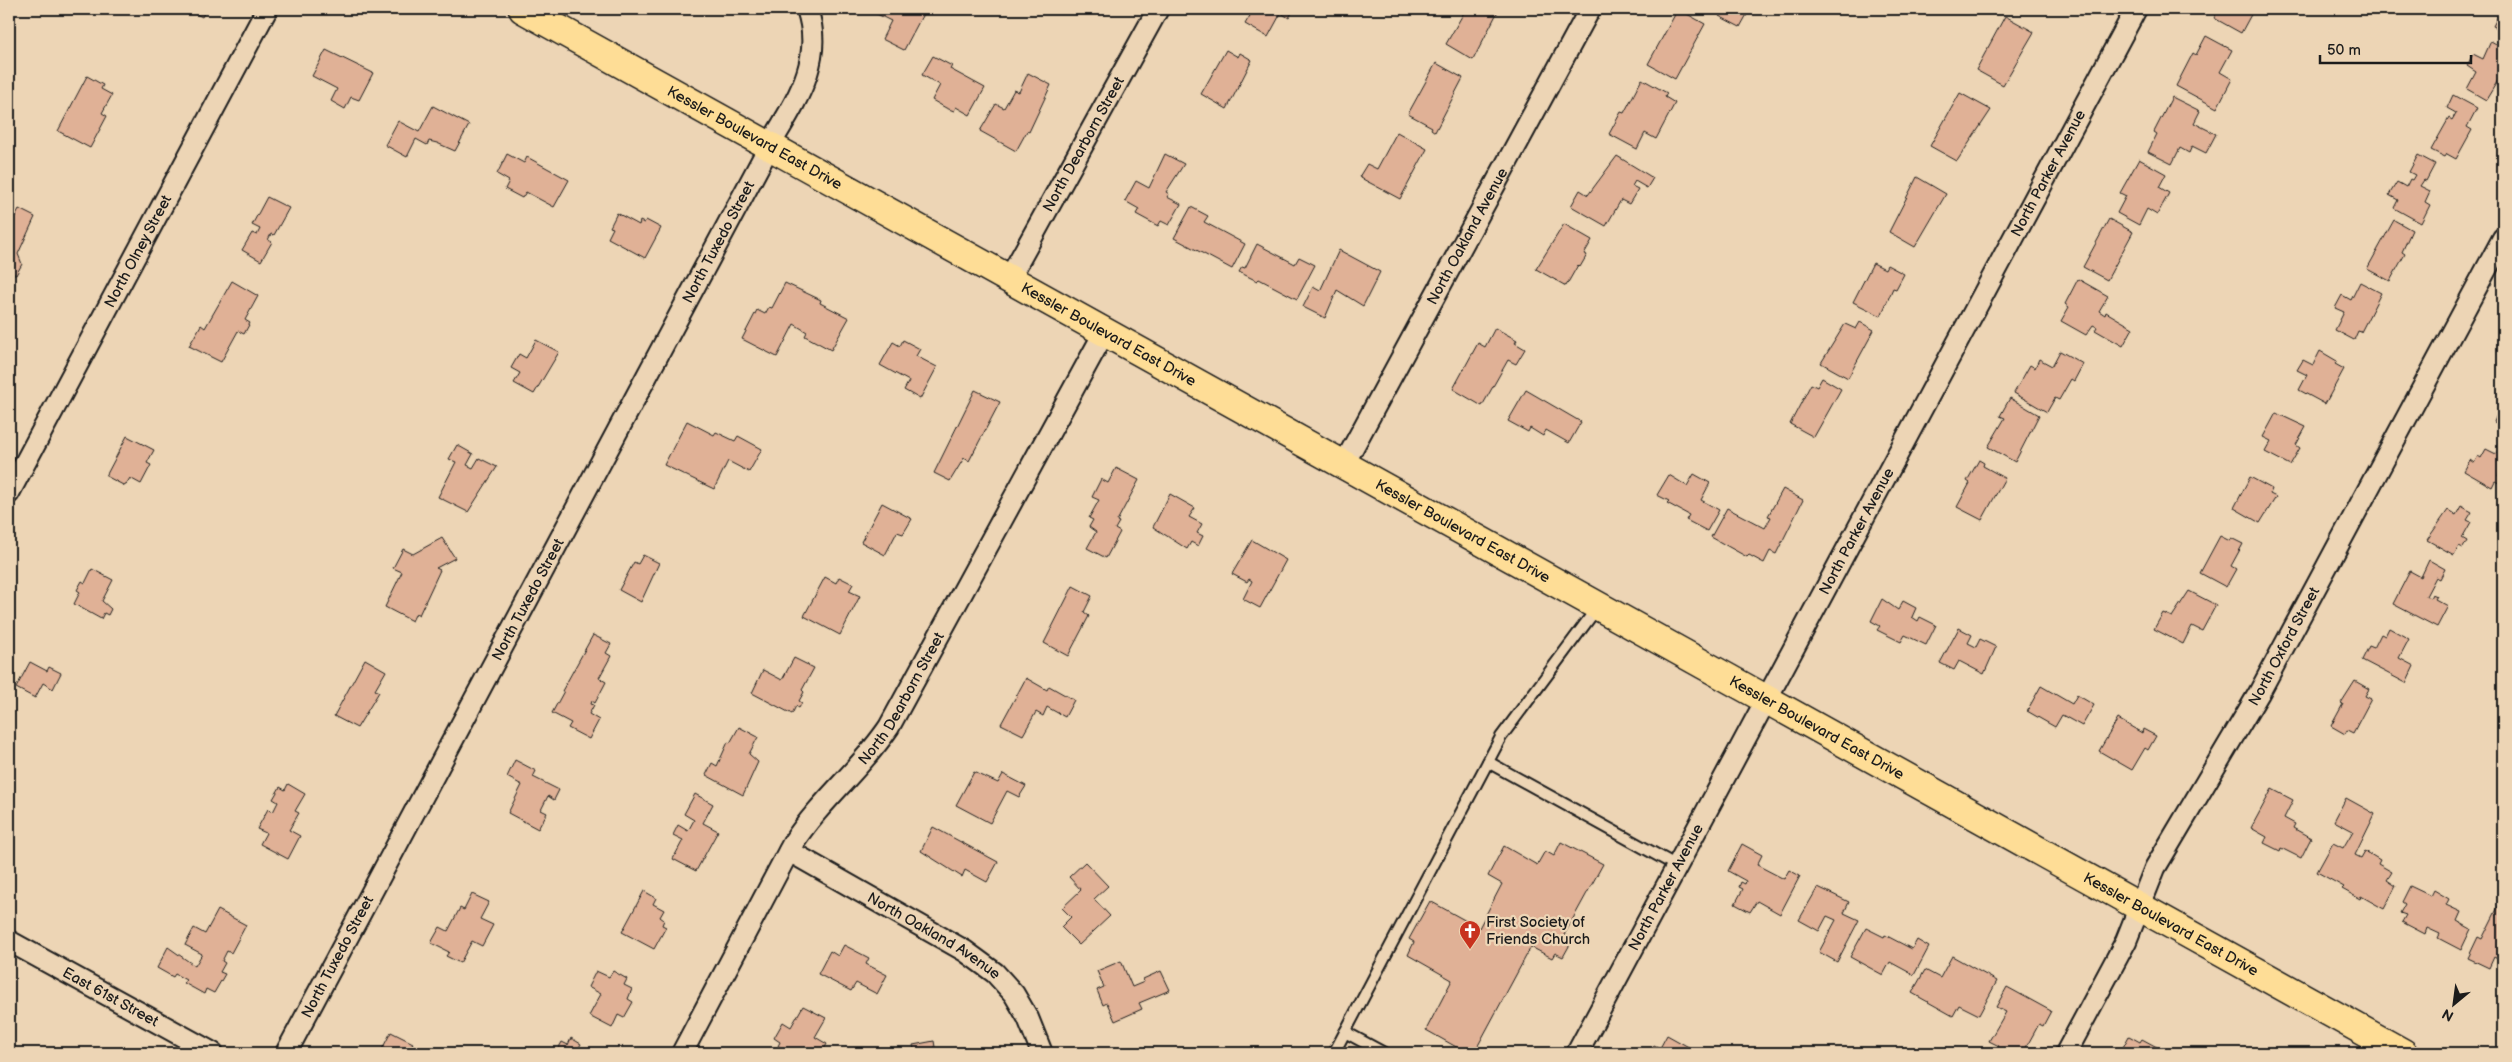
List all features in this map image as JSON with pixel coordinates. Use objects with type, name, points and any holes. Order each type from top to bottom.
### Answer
[{"type":"main road","name":"Kessler Boulevard East Drive","points":[[523,9],[1600,605],[2403,1053]]},
{"type":"street","name":"North Olney Street","points":[[9,493],[267,9]]},
{"type":"street","name":"North Tuxedo Street","points":[[286,1053],[770,145],[801,93],[810,67],[813,39],[807,9]]},
{"type":"street","name":"North Dearborn Street","points":[[1009,279],[1158,9]]},
{"type":"street","name":"North Oakland Avenue","points":[[1344,464],[1590,9]]},
{"type":"street","name":"North Parker Avenue","points":[[1577,1053],[2136,9]]},
{"type":"street","name":"North Oxford Street","points":[[2066,1053],[2122,950],[2155,868],[2259,693],[2503,238]]},
{"type":"street","name":"North Dearborn Street","points":[[682,1053],[789,851],[814,813],[872,750],[889,727],[1105,331]]},
{"type":"street","name":"North Oakland Avenue","points":[[789,851],[965,951],[995,973],[1014,994],[1028,1018],[1042,1053]]},
{"type":"street","name":"East 61st Street","points":[[9,941],[213,1053]]},
{"type":"lane","points":[[1334,1053],[1501,737],[1600,605]]},
{"type":"lane","points":[[1488,762],[1677,866]]},
{"type":"lane","points":[[1345,1032],[1384,1053]]},
{"type":"building","points":[[187,9],[206,9],[202,17]]},
{"type":"building","points":[[867,9],[917,9],[924,12],[904,50],[882,39],[891,21]]},
{"type":"building","points":[[1052,9],[1065,9],[1062,14]]},
{"type":"building","points":[[1254,9],[1294,9],[1289,18],[1281,13],[1268,37],[1245,24]]},
{"type":"building","points":[[1466,9],[1499,9],[1473,60],[1446,44]]},
{"type":"building","points":[[1678,9],[1705,24],[1675,79],[1648,64]]},
{"type":"building","points":[[1723,9],[1750,9],[1740,27],[1719,16]]},
{"type":"building","points":[[2219,9],[2254,9],[2241,33],[2214,18]]},
{"type":"building","points":[[2503,9],[2503,31],[2493,26]]},
{"type":"building","points":[[2005,16],[2034,32],[2003,85],[1976,70]]},
{"type":"building","points":[[2206,36],[2232,50],[2220,72],[2232,79],[2217,108],[2176,86],[2193,53],[2196,55]]},
{"type":"building","points":[[2491,41],[2503,48],[2503,72],[2486,100],[2467,89],[2476,72],[2467,66],[2473,54],[2483,59]]},
{"type":"building","points":[[326,50],[373,73],[359,100],[351,97],[345,109],[331,101],[337,89],[312,76]]},
{"type":"building","points":[[1226,50],[1238,57],[1240,53],[1252,60],[1227,109],[1201,94]]},
{"type":"building","points":[[933,56],[952,66],[950,69],[985,88],[970,115],[956,107],[954,111],[946,108],[932,100],[940,85],[922,75]]},
{"type":"building","points":[[1436,63],[1463,78],[1435,132],[1431,129],[1432,127],[1408,114]]},
{"type":"building","points":[[1028,73],[1051,85],[1029,132],[1027,131],[1016,151],[980,131],[996,104],[1004,108],[1014,90],[1019,92]]},
{"type":"building","points":[[87,76],[103,85],[101,89],[112,95],[102,113],[107,116],[90,148],[58,131]]},
{"type":"building","points":[[1642,79],[1667,93],[1665,97],[1675,103],[1656,139],[1645,133],[1637,149],[1609,134],[1621,112],[1624,113]]},
{"type":"building","points":[[1960,93],[1991,110],[1957,161],[1930,146]]},
{"type":"building","points":[[2453,95],[2477,108],[2467,127],[2472,130],[2456,159],[2447,154],[2445,157],[2431,150],[2449,118],[2452,120],[2456,113],[2447,108]]},
{"type":"building","points":[[2172,97],[2200,111],[2194,123],[2216,134],[2206,153],[2192,146],[2189,153],[2180,148],[2172,164],[2148,152],[2157,134],[2154,132]]},
{"type":"building","points":[[433,106],[469,125],[455,151],[429,141],[427,145],[416,139],[407,157],[385,145],[398,121],[419,132]]},
{"type":"building","points":[[1397,132],[1427,149],[1400,199],[1359,177],[1367,164],[1377,169]]},
{"type":"building","points":[[507,154],[524,163],[527,157],[569,180],[554,207],[526,192],[522,198],[505,189],[509,181],[497,174]]},
{"type":"building","points":[[1165,154],[1184,164],[1166,192],[1169,194],[1167,197],[1181,204],[1169,225],[1161,221],[1158,226],[1136,214],[1139,209],[1125,201],[1136,181],[1149,188]]},
{"type":"building","points":[[2418,155],[2435,164],[2426,181],[2424,180],[2420,186],[2430,191],[2425,202],[2430,205],[2421,223],[2394,208],[2398,200],[2389,195],[2397,182],[2406,187],[2410,179],[2412,180],[2415,175],[2409,172]]},
{"type":"building","points":[[1617,156],[1653,178],[1647,188],[1635,181],[1632,186],[1638,189],[1629,204],[1621,200],[1606,226],[1571,206],[1580,190],[1588,195]]},
{"type":"building","points":[[2139,159],[2166,174],[2159,187],[2169,193],[2157,215],[2147,209],[2139,225],[2117,213],[2126,196],[2120,193]]},
{"type":"building","points":[[1917,177],[1946,194],[1915,247],[1889,232]]},
{"type":"building","points":[[267,197],[289,208],[274,235],[271,234],[268,240],[272,242],[261,261],[242,250],[252,233],[257,235],[260,229],[252,225]]},
{"type":"building","points":[[1191,207],[1208,216],[1204,222],[1245,244],[1232,269],[1174,238]]},
{"type":"building","points":[[19,209],[35,217],[18,254],[22,264],[16,275],[9,271],[9,221],[12,222]]},
{"type":"building","points":[[617,213],[639,225],[640,221],[644,223],[646,220],[661,228],[645,258],[608,238],[613,228],[610,227]]},
{"type":"building","points":[[2109,219],[2133,232],[2107,280],[2083,267]]},
{"type":"building","points":[[2394,220],[2412,230],[2402,252],[2405,254],[2390,281],[2367,269]]},
{"type":"building","points":[[1564,224],[1592,240],[1584,254],[1587,255],[1580,267],[1578,265],[1566,286],[1536,269]]},
{"type":"building","points":[[1257,244],[1295,264],[1299,257],[1315,265],[1297,299],[1259,279],[1257,281],[1239,272],[1242,267],[1245,268]]},
{"type":"building","points":[[1339,250],[1380,272],[1363,306],[1337,290],[1325,318],[1303,307],[1313,287],[1320,291]]},
{"type":"building","points":[[1873,263],[1885,269],[1887,265],[1904,274],[1896,289],[1893,288],[1881,316],[1853,302]]},
{"type":"building","points":[[2078,279],[2108,296],[2099,311],[2105,315],[2106,312],[2133,328],[2123,346],[2095,330],[2097,327],[2093,325],[2086,335],[2061,321],[2069,307],[2065,304]]},
{"type":"building","points":[[232,281],[258,296],[245,320],[250,323],[244,334],[238,331],[221,362],[189,346],[201,325],[205,328]]},
{"type":"building","points":[[2360,282],[2381,293],[2361,332],[2358,331],[2354,340],[2335,330],[2344,312],[2335,308],[2342,295],[2351,300]]},
{"type":"building","points":[[785,283],[821,300],[820,303],[849,318],[831,350],[805,336],[807,332],[794,324],[777,357],[742,339],[757,310],[765,314],[769,307],[772,308]]},
{"type":"building","points":[[1860,322],[1874,330],[1848,378],[1821,363],[1845,324],[1856,329]]},
{"type":"building","points":[[1495,328],[1517,340],[1515,343],[1525,349],[1516,364],[1508,360],[1482,406],[1453,389],[1478,343],[1485,347]]},
{"type":"building","points":[[536,340],[559,352],[534,394],[514,383],[520,373],[511,368],[519,354],[526,358]]},
{"type":"building","points":[[903,340],[920,349],[916,356],[937,367],[920,399],[904,390],[909,381],[880,365],[893,342],[900,346]]},
{"type":"building","points":[[2060,351],[2083,364],[2074,381],[2071,379],[2059,400],[2055,398],[2047,412],[2014,393],[2030,365],[2035,368],[2039,359],[2052,366]]},
{"type":"building","points":[[2320,351],[2337,361],[2335,364],[2344,369],[2325,404],[2299,390],[2307,375],[2297,370],[2303,360],[2313,365]]},
{"type":"building","points":[[1822,378],[1841,389],[1814,437],[1790,424],[1811,384],[1817,387]]},
{"type":"building","points":[[975,390],[1000,402],[969,461],[964,458],[950,481],[934,473]]},
{"type":"building","points":[[1526,390],[1581,422],[1569,443],[1546,430],[1543,436],[1530,428],[1528,432],[1508,421]]},
{"type":"building","points":[[2010,398],[2039,415],[2015,462],[1988,447],[2005,418],[2000,416]]},
{"type":"building","points":[[2503,400],[2503,427],[2494,422]]},
{"type":"building","points":[[2276,413],[2306,427],[2296,445],[2300,448],[2290,465],[2265,452],[2271,441],[2263,437]]},
{"type":"building","points":[[687,421],[714,435],[716,432],[735,441],[738,436],[762,449],[749,472],[728,461],[714,489],[664,465]]},
{"type":"building","points":[[127,436],[154,450],[147,463],[151,465],[141,484],[130,478],[125,486],[106,476]]},
{"type":"building","points":[[2503,440],[2503,466],[2498,476],[2502,478],[2499,483],[2495,481],[2492,487],[2464,471],[2470,460],[2474,463],[2478,456],[2481,458],[2486,449],[2496,454]]},
{"type":"building","points":[[457,445],[473,454],[467,465],[473,468],[479,458],[497,467],[468,512],[438,497],[456,462],[449,459]]},
{"type":"building","points":[[1979,460],[1984,463],[1983,466],[2005,478],[1982,520],[1957,507],[1970,483],[1967,481]]},
{"type":"building","points":[[1116,468],[1139,480],[1117,521],[1119,522],[1115,529],[1120,532],[1106,558],[1087,548],[1096,532],[1089,527],[1093,520],[1089,518],[1099,500],[1092,497],[1101,479],[1108,483]]},
{"type":"building","points":[[1694,474],[1710,483],[1701,500],[1719,510],[1707,531],[1686,520],[1689,515],[1657,495],[1669,475],[1687,486]]},
{"type":"building","points":[[2250,477],[2272,489],[2270,494],[2276,497],[2260,523],[2234,508]]},
{"type":"building","points":[[1783,489],[1803,500],[1776,554],[1770,551],[1764,563],[1749,555],[1747,557],[1711,537],[1727,508],[1765,528],[1771,517],[1768,516]]},
{"type":"building","points":[[1170,494],[1195,508],[1189,517],[1202,524],[1197,533],[1203,536],[1198,546],[1191,542],[1187,549],[1153,527]]},
{"type":"building","points":[[882,503],[912,519],[903,534],[897,532],[885,555],[861,542]]},
{"type":"building","points":[[2461,506],[2472,512],[2467,520],[2471,522],[2462,538],[2467,541],[2463,548],[2459,546],[2454,555],[2427,540],[2448,510],[2456,515]]},
{"type":"building","points":[[2220,536],[2230,541],[2231,538],[2243,544],[2231,566],[2236,569],[2226,587],[2200,573]]},
{"type":"building","points":[[442,538],[455,558],[436,568],[440,570],[419,615],[416,613],[412,621],[385,607],[402,572],[393,568],[403,549],[413,554]]},
{"type":"building","points":[[1252,540],[1286,560],[1260,608],[1243,599],[1252,581],[1249,579],[1247,582],[1232,574]]},
{"type":"building","points":[[643,555],[659,563],[641,602],[619,590],[634,562],[638,564]]},
{"type":"building","points":[[2429,560],[2445,569],[2440,579],[2436,577],[2426,596],[2430,598],[2432,594],[2437,596],[2435,599],[2448,606],[2437,627],[2393,604],[2410,571],[2421,577]]},
{"type":"building","points":[[92,569],[113,580],[102,601],[111,609],[108,615],[104,613],[101,619],[74,604],[80,592],[77,590],[82,581],[85,583]]},
{"type":"building","points":[[825,577],[836,583],[839,577],[853,584],[849,591],[860,596],[840,635],[804,616]]},
{"type":"building","points":[[1073,586],[1092,596],[1084,612],[1089,616],[1068,656],[1044,643]]},
{"type":"building","points":[[2189,591],[2216,605],[2202,631],[2192,626],[2183,644],[2154,629],[2163,613],[2172,617]]},
{"type":"building","points":[[1882,599],[1898,610],[1903,601],[1916,608],[1912,617],[1918,621],[1920,617],[1936,625],[1926,645],[1905,635],[1901,642],[1877,630],[1880,626],[1871,621]]},
{"type":"building","points":[[1959,628],[1972,635],[1968,643],[1976,647],[1980,639],[1996,647],[1984,674],[1959,661],[1954,670],[1940,663]]},
{"type":"building","points":[[2389,628],[2409,639],[2399,658],[2414,666],[2406,683],[2362,660],[2369,646],[2374,648],[2381,634],[2385,636]]},
{"type":"building","points":[[593,635],[611,644],[606,653],[611,656],[599,678],[606,682],[595,703],[592,701],[591,704],[594,705],[589,714],[599,720],[589,739],[568,728],[571,723],[552,713]]},
{"type":"building","points":[[794,658],[814,668],[802,690],[804,692],[799,701],[802,703],[799,708],[796,706],[792,714],[752,693],[763,670],[782,680]]},
{"type":"building","points":[[365,659],[386,671],[375,690],[379,692],[357,728],[334,716]]},
{"type":"building","points":[[30,662],[47,671],[49,667],[61,673],[53,689],[43,683],[35,698],[16,688]]},
{"type":"building","points":[[1026,678],[1047,690],[1049,686],[1074,700],[1065,717],[1047,707],[1043,716],[1036,712],[1023,735],[1001,724]]},
{"type":"building","points":[[2355,681],[2369,689],[2365,696],[2371,699],[2353,733],[2347,730],[2345,734],[2331,726],[2343,704],[2341,703]]},
{"type":"building","points":[[2041,686],[2072,704],[2077,695],[2094,705],[2082,726],[2062,715],[2055,727],[2027,711]]},
{"type":"building","points":[[2118,719],[2142,733],[2143,729],[2156,736],[2148,750],[2145,748],[2132,770],[2099,751]]},
{"type":"building","points":[[739,727],[758,737],[749,754],[758,762],[743,795],[706,775],[712,763],[717,766],[728,742],[730,743]]},
{"type":"building","points":[[515,760],[536,771],[533,777],[559,790],[554,800],[548,796],[541,810],[547,813],[538,829],[508,813],[522,785],[507,777]]},
{"type":"building","points":[[974,772],[998,783],[1003,774],[1026,786],[1019,797],[1007,791],[990,823],[956,805]]},
{"type":"building","points":[[288,784],[305,794],[295,811],[299,813],[289,830],[300,836],[288,859],[260,844],[266,833],[257,829],[268,809],[273,812],[278,802],[273,799],[280,787],[285,790]]},
{"type":"building","points":[[2272,789],[2293,800],[2284,818],[2295,824],[2293,828],[2311,838],[2301,858],[2281,848],[2280,851],[2264,843],[2267,837],[2251,828]]},
{"type":"building","points":[[695,794],[713,804],[703,823],[718,831],[696,871],[673,859],[683,840],[673,835],[678,825],[688,831],[694,820],[684,814]]},
{"type":"building","points":[[2346,798],[2375,814],[2355,855],[2361,858],[2365,851],[2380,860],[2378,864],[2392,872],[2387,880],[2396,886],[2384,909],[2361,896],[2360,899],[2342,889],[2344,887],[2317,872],[2333,843],[2343,848],[2353,831],[2334,821]]},
{"type":"building","points":[[933,827],[998,862],[987,882],[965,870],[962,877],[921,851]]},
{"type":"building","name":"First Society of Friends Church","points":[[1561,842],[1603,864],[1564,935],[1573,939],[1563,957],[1555,953],[1552,958],[1531,947],[1474,1053],[1467,1053],[1426,1030],[1452,980],[1408,955],[1414,942],[1409,939],[1430,901],[1479,928],[1502,884],[1488,876],[1504,846],[1537,865],[1545,851],[1554,856]]},
{"type":"building","points":[[1742,844],[1762,855],[1757,865],[1784,879],[1789,870],[1800,876],[1780,914],[1757,901],[1750,912],[1735,904],[1743,889],[1739,887],[1741,882],[1745,884],[1746,881],[1728,871]]},
{"type":"building","points":[[1085,862],[1108,886],[1094,899],[1110,916],[1079,945],[1061,927],[1071,917],[1062,908],[1081,890],[1069,877]]},
{"type":"building","points":[[2410,886],[2431,896],[2434,890],[2449,899],[2446,905],[2461,912],[2457,921],[2471,929],[2461,950],[2438,938],[2440,934],[2427,928],[2425,934],[2402,922],[2406,915],[2400,913],[2405,904],[2402,902]]},
{"type":"building","points":[[1818,887],[1849,902],[1844,913],[1859,920],[1837,962],[1819,952],[1836,920],[1827,916],[1819,931],[1799,920]]},
{"type":"building","points":[[644,891],[656,898],[653,904],[664,910],[660,917],[664,920],[662,925],[666,927],[654,949],[622,932]]},
{"type":"building","points":[[472,894],[489,902],[480,919],[493,925],[482,946],[472,941],[460,963],[446,956],[449,952],[431,943],[440,927],[448,931],[460,908],[464,910]]},
{"type":"building","points":[[2502,899],[2503,962],[2494,957],[2489,968],[2468,958],[2478,937],[2482,939]]},
{"type":"building","points":[[218,910],[246,925],[231,953],[227,951],[222,961],[225,963],[220,972],[225,974],[214,993],[206,989],[204,994],[184,983],[186,980],[175,974],[173,977],[157,968],[168,947],[195,966],[202,954],[185,945],[194,928],[205,934]]},
{"type":"building","points":[[1866,928],[1884,937],[1885,935],[1912,949],[1917,940],[1929,947],[1914,975],[1890,962],[1883,975],[1850,957]]},
{"type":"building","points":[[844,945],[869,958],[866,964],[887,975],[877,994],[856,983],[851,991],[818,974],[830,951],[838,956]]},
{"type":"building","points":[[1952,956],[1997,981],[1979,1015],[1959,1005],[1953,1016],[1912,993],[1925,970],[1940,978]]},
{"type":"building","points":[[1121,961],[1132,987],[1144,982],[1143,979],[1161,971],[1170,990],[1139,1003],[1142,1009],[1115,1021],[1107,1003],[1103,1005],[1097,990],[1104,987],[1097,971]]},
{"type":"building","points":[[596,971],[609,977],[613,971],[627,979],[624,985],[632,989],[628,999],[633,1002],[624,1018],[618,1015],[612,1028],[589,1016],[601,994],[588,987]]},
{"type":"building","points":[[2007,987],[2051,1011],[2043,1026],[2039,1024],[2023,1053],[1987,1053],[1990,1048],[1996,1051],[1999,1046],[1989,1041],[2006,1012],[1996,1007]]},
{"type":"building","points":[[803,1006],[826,1018],[815,1037],[827,1044],[822,1053],[791,1053],[778,1046],[780,1042],[774,1038],[783,1022],[791,1027]]},
{"type":"building","points":[[391,1032],[413,1043],[408,1052],[410,1053],[380,1053]]},
{"type":"building","points":[[1667,1035],[1694,1050],[1692,1053],[1649,1053],[1654,1045],[1660,1048]]},
{"type":"building","points":[[2129,1036],[2140,1042],[2142,1039],[2168,1053],[2120,1053]]},
{"type":"building","points":[[571,1038],[581,1044],[577,1051],[582,1053],[556,1053],[562,1042],[568,1045]]},
{"type":"building","points":[[934,1041],[936,1053],[915,1053],[913,1045]]},
{"type":"place","name":"First Society of Friends Church","points":[[1470,950]]}]
